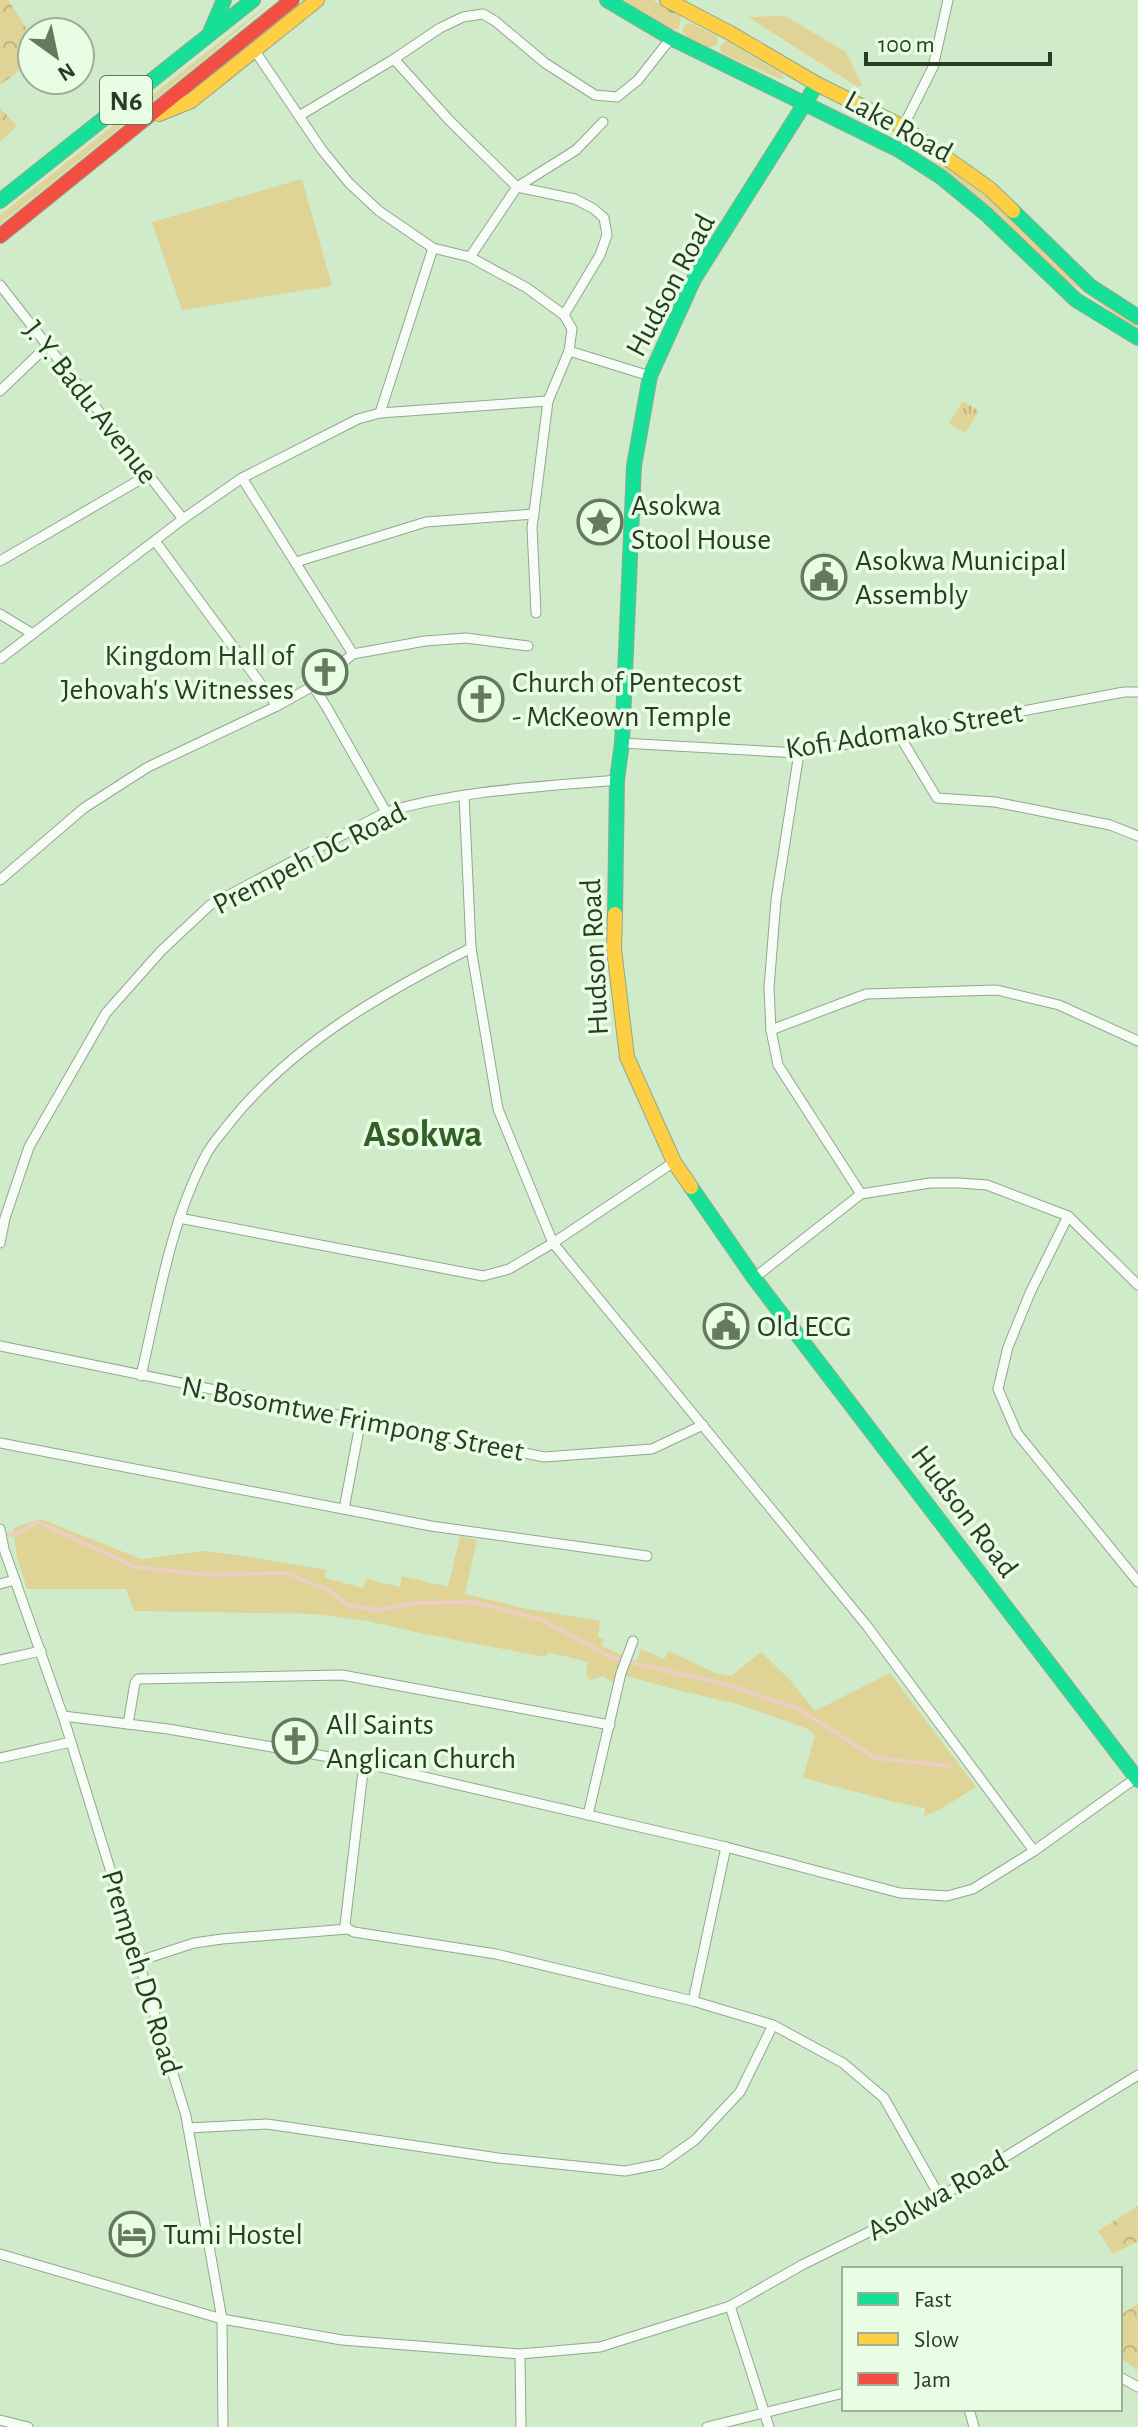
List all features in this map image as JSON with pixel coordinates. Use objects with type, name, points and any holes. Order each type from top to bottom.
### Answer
[{"type":"main road","points":[[209,34],[224,0]]},
{"type":"main road","name":"N6","points":[[0,201],[253,0]]},
{"type":"main road","name":"N6","points":[[3,233],[292,0]]},
{"type":"main road","points":[[145,119],[191,101],[317,0]]},
{"type":"main road","name":"Lake Road","points":[[607,0],[671,38],[899,150],[941,177],[986,214],[1076,300],[1138,338]]},
{"type":"main road","name":"Lake Road","points":[[670,2],[817,84],[903,127],[990,189],[1090,286],[1138,317]]},
{"type":"main road","name":"Hudson Road","points":[[817,84],[694,279],[650,376],[634,466],[622,743],[617,780],[614,949],[627,1057],[674,1162],[754,1278],[1137,1779]]},
{"type":"main road","points":[[0,254],[3,233]]},
{"type":"street","points":[[903,127],[933,67],[948,0]]},
{"type":"street","points":[[299,116],[440,28],[463,17],[483,14],[495,21],[545,63],[595,95],[617,97],[638,80],[671,38]]},
{"type":"street","points":[[255,51],[322,150],[349,183],[379,211],[433,248],[470,257],[527,288],[564,315],[572,329],[569,351],[548,401],[532,528],[536,613]]},
{"type":"street","points":[[394,59],[449,120],[517,187],[575,199],[604,218],[607,235],[600,255],[564,315]]},
{"type":"street","points":[[470,257],[517,187],[576,150],[603,122]]},
{"type":"street","points":[[380,413],[433,248]]},
{"type":"street","name":"J. Y. Badu Avenue","points":[[0,285],[183,519]]},
{"type":"street","points":[[0,391],[47,346]]},
{"type":"street","points":[[569,351],[650,376]]},
{"type":"street","points":[[0,659],[183,519],[242,478],[358,419],[380,413],[548,401]]},
{"type":"street","points":[[0,561],[148,475]]},
{"type":"street","points":[[242,478],[353,654]]},
{"type":"street","points":[[296,562],[426,522],[534,514]]},
{"type":"street","points":[[155,541],[277,706]]},
{"type":"street","points":[[0,614],[33,634]]},
{"type":"street","points":[[0,880],[84,808],[148,767],[277,706],[313,686],[353,654],[425,641],[466,638],[528,646]]},
{"type":"street","points":[[313,686],[386,812]]},
{"type":"street","name":"Kofi Adomako Street","points":[[622,743],[799,753],[1124,692],[1138,692]]},
{"type":"street","points":[[899,735],[937,798],[995,802],[1110,825],[1138,836]]},
{"type":"street","points":[[799,753],[776,900],[769,988],[771,1030],[778,1065],[861,1194]]},
{"type":"street","name":"Prempeh DC Road","points":[[0,1243],[5,1218],[29,1147],[106,1013],[161,951],[210,905],[386,812],[464,795],[617,780]]},
{"type":"street","points":[[464,795],[471,948],[498,1109],[553,1243],[867,1626],[1034,1851]]},
{"type":"street","points":[[141,1376],[179,1218],[207,1152],[251,1096],[302,1050],[398,986],[471,948]]},
{"type":"street","points":[[771,1030],[866,994],[997,990],[1059,1005],[1138,1041]]},
{"type":"street","points":[[179,1218],[483,1276],[509,1269],[553,1243],[674,1162]]},
{"type":"street","points":[[754,1278],[861,1194],[930,1183],[987,1185],[1068,1216],[1138,1285]]},
{"type":"street","points":[[1068,1216],[1013,1333],[998,1389],[1017,1433],[1138,1582]]},
{"type":"street","name":"N. Bosomtwe Frimpong Street","points":[[0,1346],[544,1457],[652,1449],[703,1425]]},
{"type":"street","points":[[344,1509],[361,1419]]},
{"type":"street","points":[[0,1443],[431,1526],[647,1556]]},
{"type":"street","name":"Prempeh DC Road","points":[[0,1529],[4,1549],[63,1716],[186,2116],[222,2319],[223,2427]]},
{"type":"street","points":[[0,1584],[15,1580]]},
{"type":"street","points":[[588,1815],[621,1673],[633,1641]]},
{"type":"street","points":[[0,1660],[41,1651]]},
{"type":"street","points":[[128,1724],[138,1679],[342,1675],[610,1725]]},
{"type":"street","points":[[63,1716],[364,1763],[726,1847],[900,1893],[947,1896],[973,1889],[1034,1851],[1137,1779]]},
{"type":"street","points":[[0,1758],[71,1742]]},
{"type":"street","points":[[348,1929],[345,1925],[364,1763]]},
{"type":"street","points":[[693,2001],[726,1847]]},
{"type":"street","points":[[139,1961],[194,1943],[348,1929],[496,1954],[693,2001],[773,2025],[843,2063],[884,2098],[940,2197]]},
{"type":"street","points":[[188,2128],[267,2124],[498,2158],[625,2171],[661,2164],[695,2140],[740,2092],[773,2025]]},
{"type":"street","name":"Asokwa Road","points":[[0,2254],[222,2319],[342,2340],[520,2354],[600,2347],[730,2306],[802,2265],[940,2197],[1138,2075]]},
{"type":"street","points":[[730,2306],[769,2427]]},
{"type":"street","points":[[520,2354],[521,2427]]},
{"type":"street","points":[[707,2427],[842,2394]]},
{"type":"street","points":[[0,2420],[28,2427]]},
{"type":"green space","points":[[0,0],[8,0],[18,16],[16,73],[0,85]]},
{"type":"green space","points":[[273,0],[202,61],[0,224],[0,215]]},
{"type":"green space","points":[[624,0],[653,0],[680,16],[678,29],[671,29]]},
{"type":"green space","points":[[785,16],[846,52],[862,85],[858,87],[748,17]]},
{"type":"green space","points":[[691,23],[717,36],[718,44],[710,48],[687,37],[682,30]]},
{"type":"green space","points":[[726,41],[783,74],[783,78],[723,54],[719,48]]},
{"type":"green space","points":[[0,108],[17,126],[0,142]]},
{"type":"green space","points":[[937,161],[1004,210],[1138,323],[1138,330],[1049,268],[983,201],[934,163]]},
{"type":"green space","points":[[302,179],[332,286],[182,310],[152,222]]},
{"type":"green space","points":[[963,401],[979,411],[965,433],[949,423]]},
{"type":"green space","points":[[41,1519],[141,1559],[204,1551],[251,1557],[326,1570],[325,1578],[363,1588],[366,1579],[400,1587],[402,1576],[448,1587],[460,1536],[477,1540],[465,1594],[600,1621],[598,1637],[603,1639],[602,1646],[636,1661],[641,1649],[664,1659],[669,1651],[715,1673],[731,1676],[761,1652],[790,1680],[815,1711],[890,1673],[976,1787],[924,1816],[925,1808],[803,1778],[815,1735],[808,1729],[737,1704],[617,1673],[613,1682],[603,1676],[590,1680],[586,1674],[588,1662],[548,1652],[546,1657],[368,1621],[317,1614],[134,1611],[126,1589],[27,1589],[17,1557],[13,1528]]},
{"type":"green space","points":[[1138,2206],[1138,2241],[1113,2254],[1098,2231]]},
{"type":"green space","points":[[1138,2304],[1138,2370],[1122,2359],[1122,2314]]},
{"type":"waterway","points":[[0,1535],[16,1534],[38,1522],[135,1567],[209,1575],[286,1573],[330,1591],[347,1605],[378,1610],[414,1603],[473,1602],[540,1619],[613,1658],[728,1685],[799,1709],[875,1758],[950,1766]]},
{"type":"traffic: fast","points":[[211,30],[224,0]]},
{"type":"traffic: fast","points":[[0,201],[253,0]]},
{"type":"traffic: fast","points":[[607,0],[671,38],[899,150],[941,177],[986,214],[1076,300],[1138,338]]},
{"type":"traffic: fast","points":[[670,0],[674,5]]},
{"type":"traffic: fast","points":[[615,914],[617,780],[622,743],[634,466],[650,376],[694,279],[817,84]]},
{"type":"traffic: fast","points":[[1013,211],[1090,286],[1138,317]]},
{"type":"traffic: fast","points":[[691,1187],[754,1278],[1138,1780]]},
{"type":"traffic: slow","points":[[159,114],[191,101],[317,0]]},
{"type":"traffic: slow","points":[[667,0],[817,84],[903,127],[990,189],[1013,211]]},
{"type":"traffic: slow","points":[[615,914],[614,949],[627,1057],[674,1162],[691,1187]]},
{"type":"traffic: jam","points":[[0,236],[292,0]]},
{"type":"place","name":"Asokwa Stool House","points":[[600,522]]},
{"type":"place","name":"Asokwa Municipal Assembly","points":[[824,577]]},
{"type":"place","name":"Kingdom Hall of Jehovah's Witnesses","points":[[325,672]]},
{"type":"place","name":"Church of Pentecost - McKeown Temple","points":[[481,699]]},
{"type":"place","name":"Old ECG","points":[[726,1326]]},
{"type":"place","name":"All Saints Anglican Church","points":[[295,1741]]},
{"type":"place","name":"Tumi Hostel","points":[[132,2234]]},
{"type":"district","name":"Asokwa","points":[[423,1133]]}]
